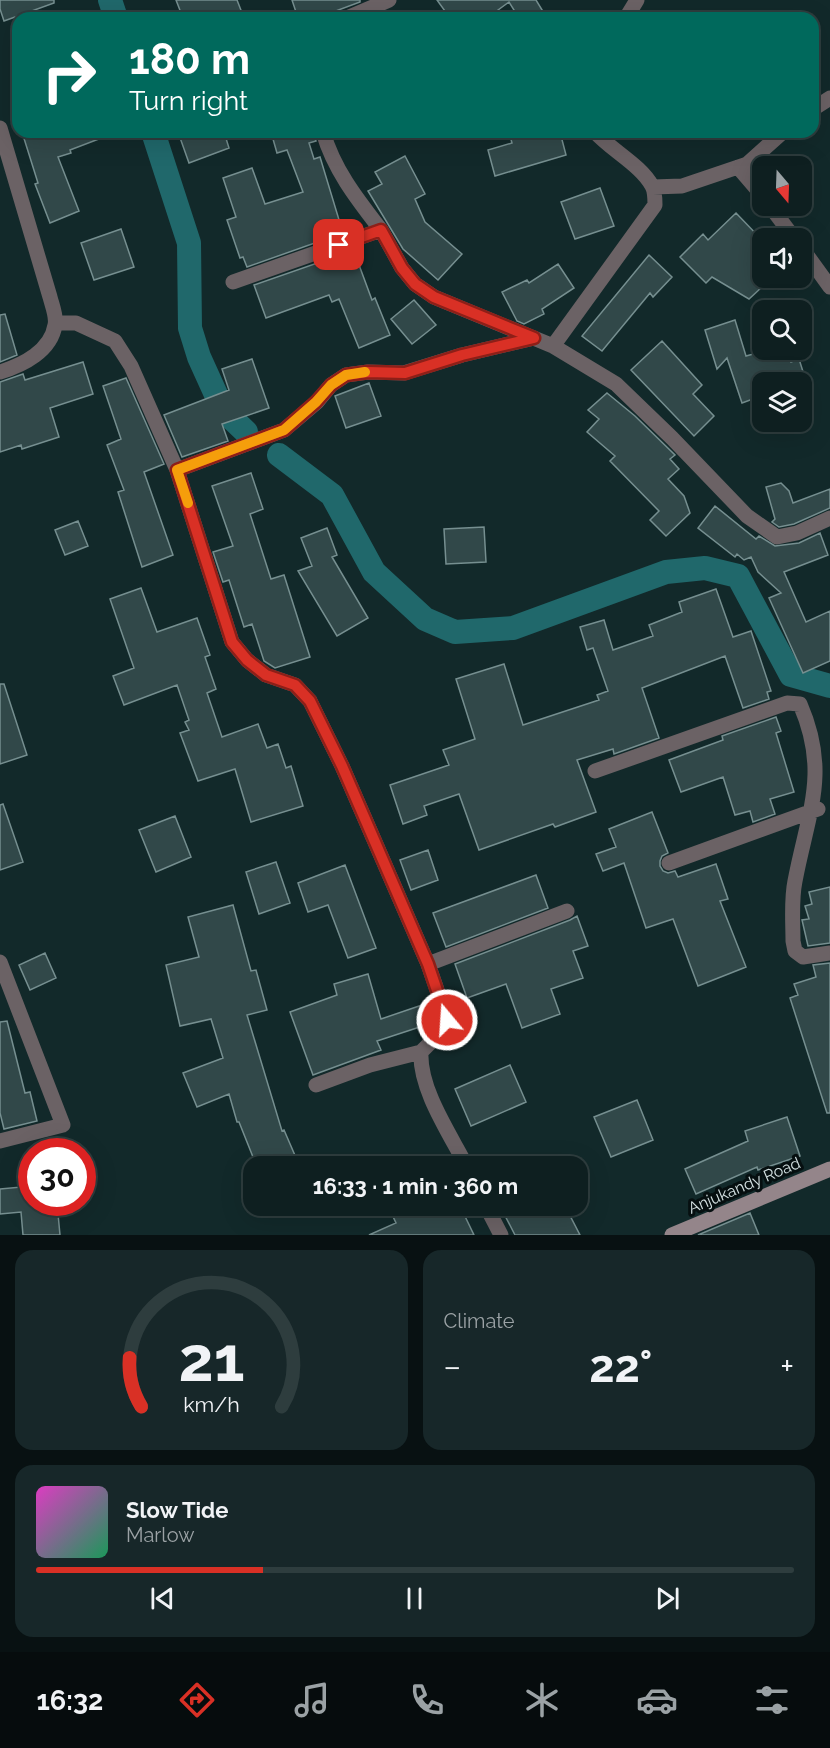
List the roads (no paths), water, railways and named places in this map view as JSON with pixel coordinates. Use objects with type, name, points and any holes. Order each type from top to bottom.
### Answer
[{"type":"street","points":[[361,12],[389,0]]},
{"type":"street","points":[[0,128],[56,323],[51,338],[40,352],[19,367],[0,372]]},
{"type":"street","points":[[324,138],[349,190],[381,230],[402,268],[415,284],[434,297],[553,346],[616,384],[747,516],[777,537],[797,533],[830,518]]},
{"type":"street","points":[[553,346],[655,206],[653,187],[639,171],[600,138]]},
{"type":"street","points":[[653,187],[682,186],[747,164],[776,138]]},
{"type":"street","points":[[738,167],[752,183]]},
{"type":"street","points":[[233,282],[381,230]]},
{"type":"street","points":[[812,262],[830,287]]},
{"type":"street","points":[[56,323],[76,323],[115,341],[131,366],[177,470],[232,642],[247,660],[266,675],[295,685],[310,701],[342,766],[428,964],[447,1020],[446,1027],[421,1052],[370,1065],[316,1085]]},
{"type":"street","points":[[177,470],[284,430],[316,402],[331,385],[346,375],[368,372],[405,373],[462,355],[534,338]]},
{"type":"street","points":[[595,771],[787,703],[800,704],[811,720],[822,757],[824,777],[818,808],[795,882],[793,941],[795,951],[803,957],[830,953]]},
{"type":"street","points":[[669,864],[818,808]]},
{"type":"street","points":[[428,964],[567,911]]},
{"type":"street","points":[[0,962],[63,1125],[0,1141]]},
{"type":"street","points":[[421,1052],[424,1083],[461,1156]]},
{"type":"street","name":"Anjukandy Road","points":[[672,1235],[830,1169]]},
{"type":"street","points":[[491,1216],[501,1235]]},
{"type":"waterway","points":[[110,0],[114,12]]},
{"type":"waterway","points":[[155,138],[189,243],[190,328],[199,357],[223,410],[246,432]]},
{"type":"waterway","points":[[279,455],[332,495],[374,572],[425,619],[455,632],[513,628],[666,572],[705,568],[738,576],[791,675],[830,686]]}]
